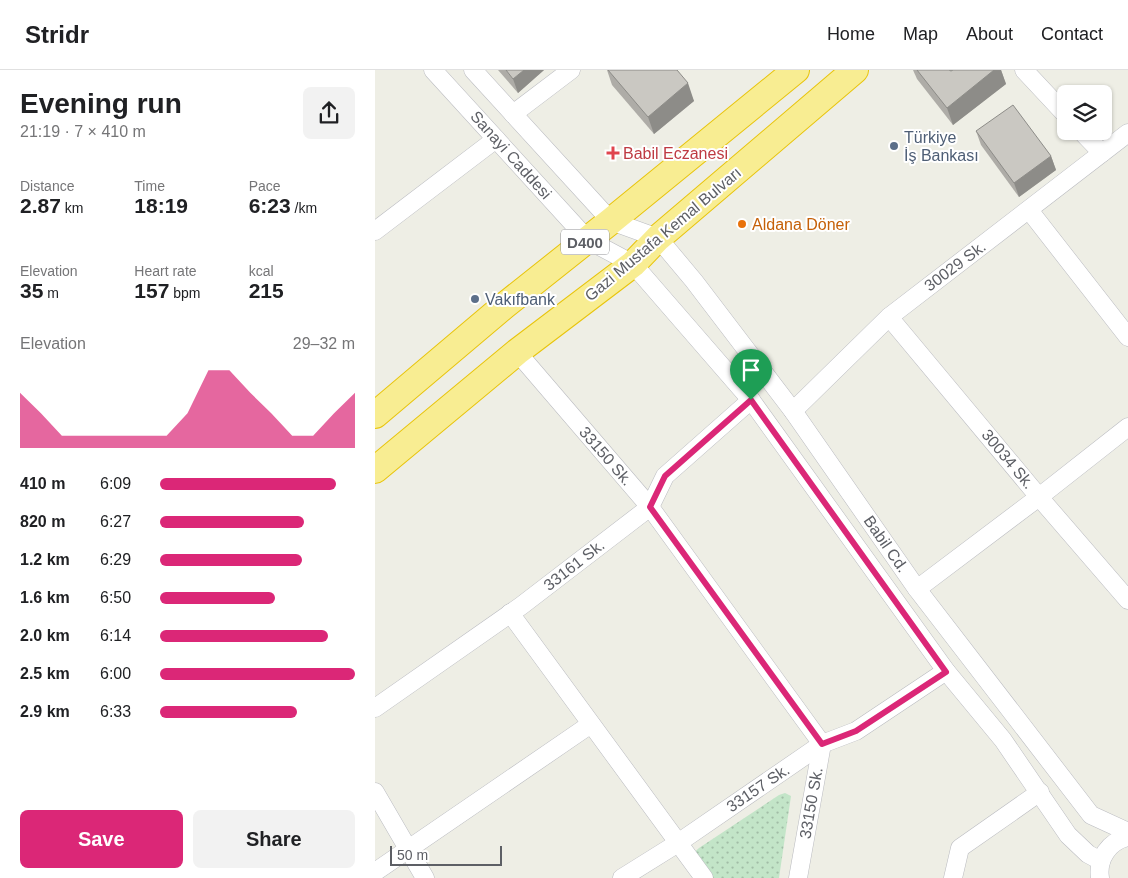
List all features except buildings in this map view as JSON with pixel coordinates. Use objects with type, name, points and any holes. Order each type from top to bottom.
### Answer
[{"type":"highway","name":"D400","points":[[375,415],[504,306],[796,70]]},
{"type":"highway","name":"Gazi Mustafa Kemal Bulvarı","points":[[375,470],[517,352],[633,264],[658,238],[855,70]]},
{"type":"street","name":"Sanayi Caddesi","points":[[433,70],[588,240],[633,264]]},
{"type":"street","name":"Sanayi Caddesi","points":[[473,70],[611,221]]},
{"type":"street","points":[[513,114],[571,70]]},
{"type":"street","points":[[1023,70],[1057,106]]},
{"type":"street","name":"30029 Sk.","points":[[793,411],[889,317],[1128,133]]},
{"type":"street","points":[[375,231],[496,139]]},
{"type":"street","points":[[1090,140],[1102,153]]},
{"type":"street","points":[[1029,210],[1128,337]]},
{"type":"street","points":[[611,221],[658,238]]},
{"type":"street","name":"Babil Cd.","points":[[658,238],[694,281],[793,411],[917,589],[1091,815],[1128,832]]},
{"type":"street","name":"Babil Cd.","points":[[633,264],[751,400],[946,672],[1003,740],[1068,835],[1088,854],[1100,870]]},
{"type":"street","name":"30034 Sk.","points":[[889,317],[1039,497],[1128,600]]},
{"type":"street","name":"33150 Sk.","points":[[517,352],[650,507],[822,744],[798,878]]},
{"type":"street","name":"33161 Sk.","points":[[375,708],[510,614],[650,507],[665,476],[751,400]]},
{"type":"street","points":[[917,589],[1128,427]]},
{"type":"street","points":[[510,614],[704,878]]},
{"type":"street","name":"33157 Sk.","points":[[622,878],[678,843],[822,744],[856,731],[946,672]]},
{"type":"street","points":[[375,872],[591,724]]},
{"type":"street","points":[[375,792],[425,878]]},
{"type":"street","points":[[953,878],[960,848],[1040,792]]},
{"type":"street","points":[[1100,870],[1106,851],[1114,842],[1128,837]]},
{"type":"green space","points":[[785,793],[791,796],[779,878],[701,878],[689,857],[699,848],[779,795]]},
{"type":"place","name":"Türkiye İş Bankası","points":[[894,146]]},
{"type":"place","name":"Babil Eczanesi","points":[[613,153]]},
{"type":"place","name":"Aldana Döner","points":[[742,224]]},
{"type":"place","name":"Vakıfbank","points":[[475,299]]},
{"type":"route","points":[[751,400],[946,672],[856,731],[822,744],[650,507],[665,476],[751,400]]}]
